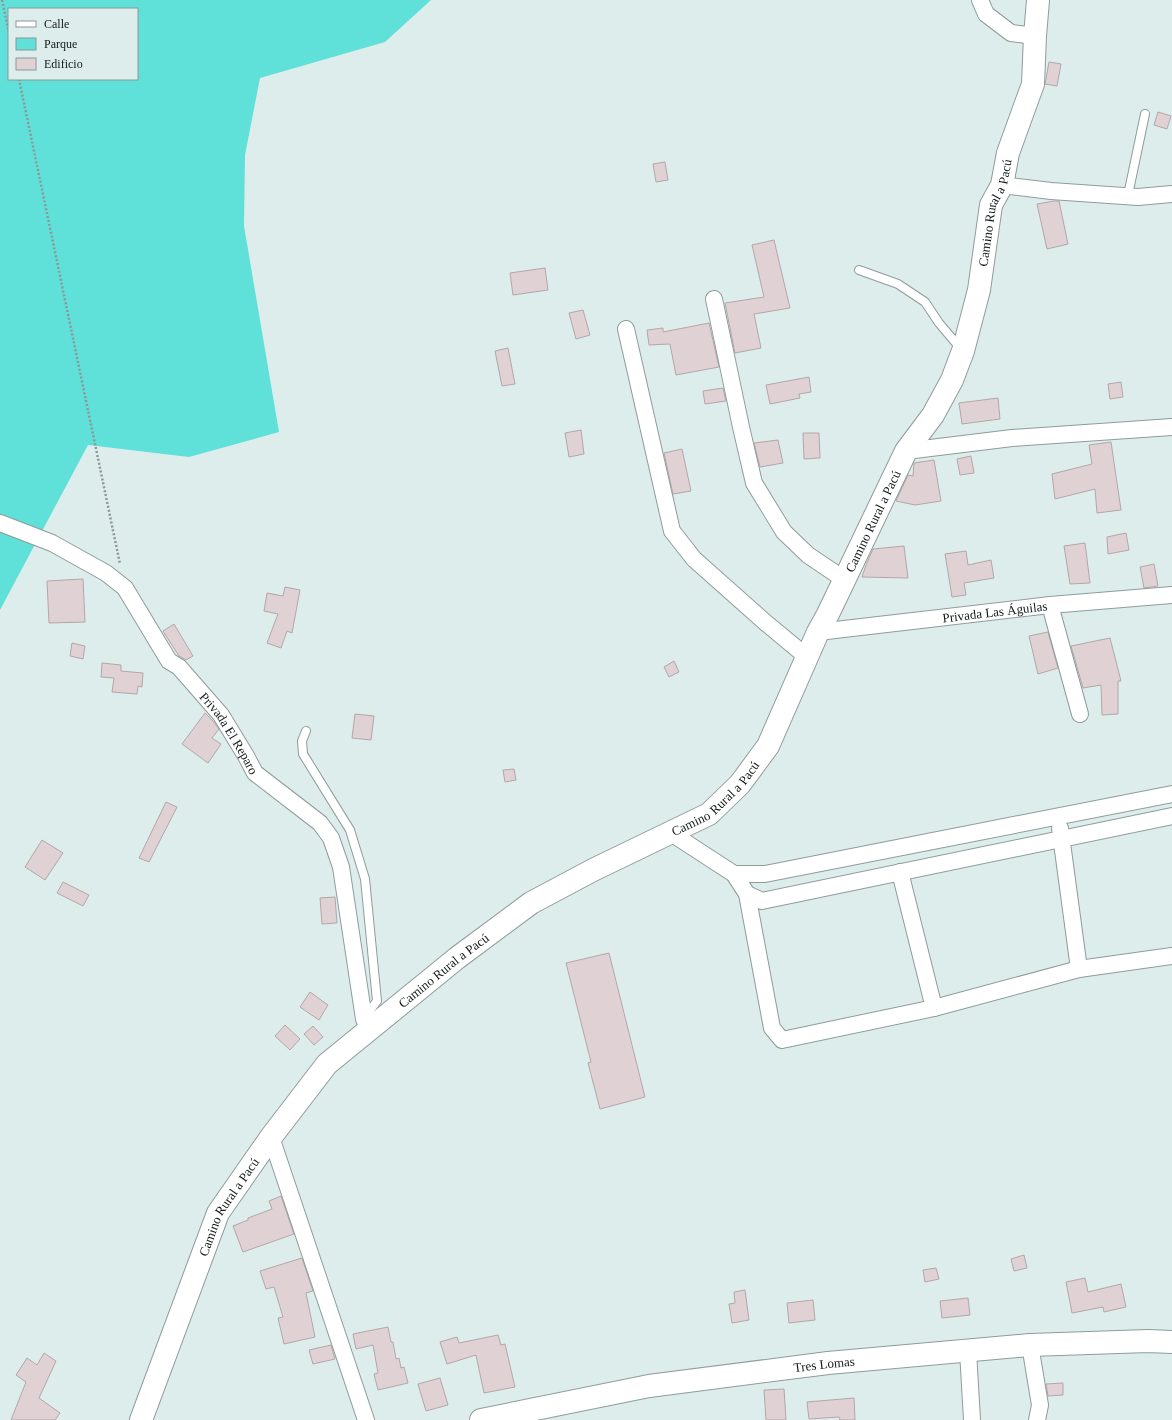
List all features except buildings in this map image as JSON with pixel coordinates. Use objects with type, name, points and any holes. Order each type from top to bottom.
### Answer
[{"type":"street","points":[[980,0],[986,14],[1011,33],[1035,36]]},
{"type":"street","name":"Camino Rural a Pacú","points":[[141,1420],[218,1213],[271,1137],[327,1064],[366,1025],[531,903],[593,870],[709,814],[740,784],[768,746],[818,632],[845,580],[906,451],[933,415],[952,380],[963,351],[979,290],[991,205],[1002,185],[1008,153],[1033,84],[1038,0]]},
{"type":"street","points":[[1002,185],[1051,191],[1128,195],[1138,197],[1170,194]]},
{"type":"street","points":[[714,299],[740,427],[754,483],[784,532],[808,555],[845,580]]},
{"type":"street","points":[[626,329],[672,531],[694,559],[807,657]]},
{"type":"street","points":[[906,451],[1012,438],[1172,427]]},
{"type":"street","name":"Privada El Reparo","points":[[0,523],[52,543],[106,574],[125,588],[169,661],[179,667],[221,715],[255,773],[320,823],[331,838],[341,868],[366,1025]]},
{"type":"street","name":"Privada Las Águilas","points":[[818,632],[1050,604],[1172,595]]},
{"type":"street","points":[[1050,604],[1080,714]]},
{"type":"street","points":[[734,874],[765,874],[1172,794]]},
{"type":"street","points":[[1058,816],[1079,969]]},
{"type":"street","points":[[747,894],[762,901],[1172,816]]},
{"type":"street","points":[[671,833],[734,874],[747,894],[772,1028],[782,1040],[934,1008],[1079,969],[1172,956]]},
{"type":"street","points":[[900,872],[934,1008]]},
{"type":"street","points":[[271,1137],[366,1420]]},
{"type":"street","name":"Tres Lomas","points":[[481,1420],[551,1413],[650,1386],[828,1363],[1030,1345],[1148,1341],[1172,1342]]},
{"type":"street","points":[[1030,1345],[1040,1406],[1037,1420]]},
{"type":"street","points":[[968,1351],[972,1420]]},
{"type":"lane","points":[[1128,195],[1145,114]]},
{"type":"lane","points":[[859,270],[898,284],[925,302],[938,323],[963,351]]},
{"type":"lane","points":[[306,731],[302,741],[304,754],[350,830],[365,879],[376,1001],[366,1025]]},
{"type":"path","points":[[2,0],[8,28]]},
{"type":"path","points":[[19,80],[125,588]]},
{"type":"green space","points":[[0,0],[431,0],[385,42],[260,78],[245,155],[244,226],[279,432],[189,457],[88,445],[0,610]]}]
